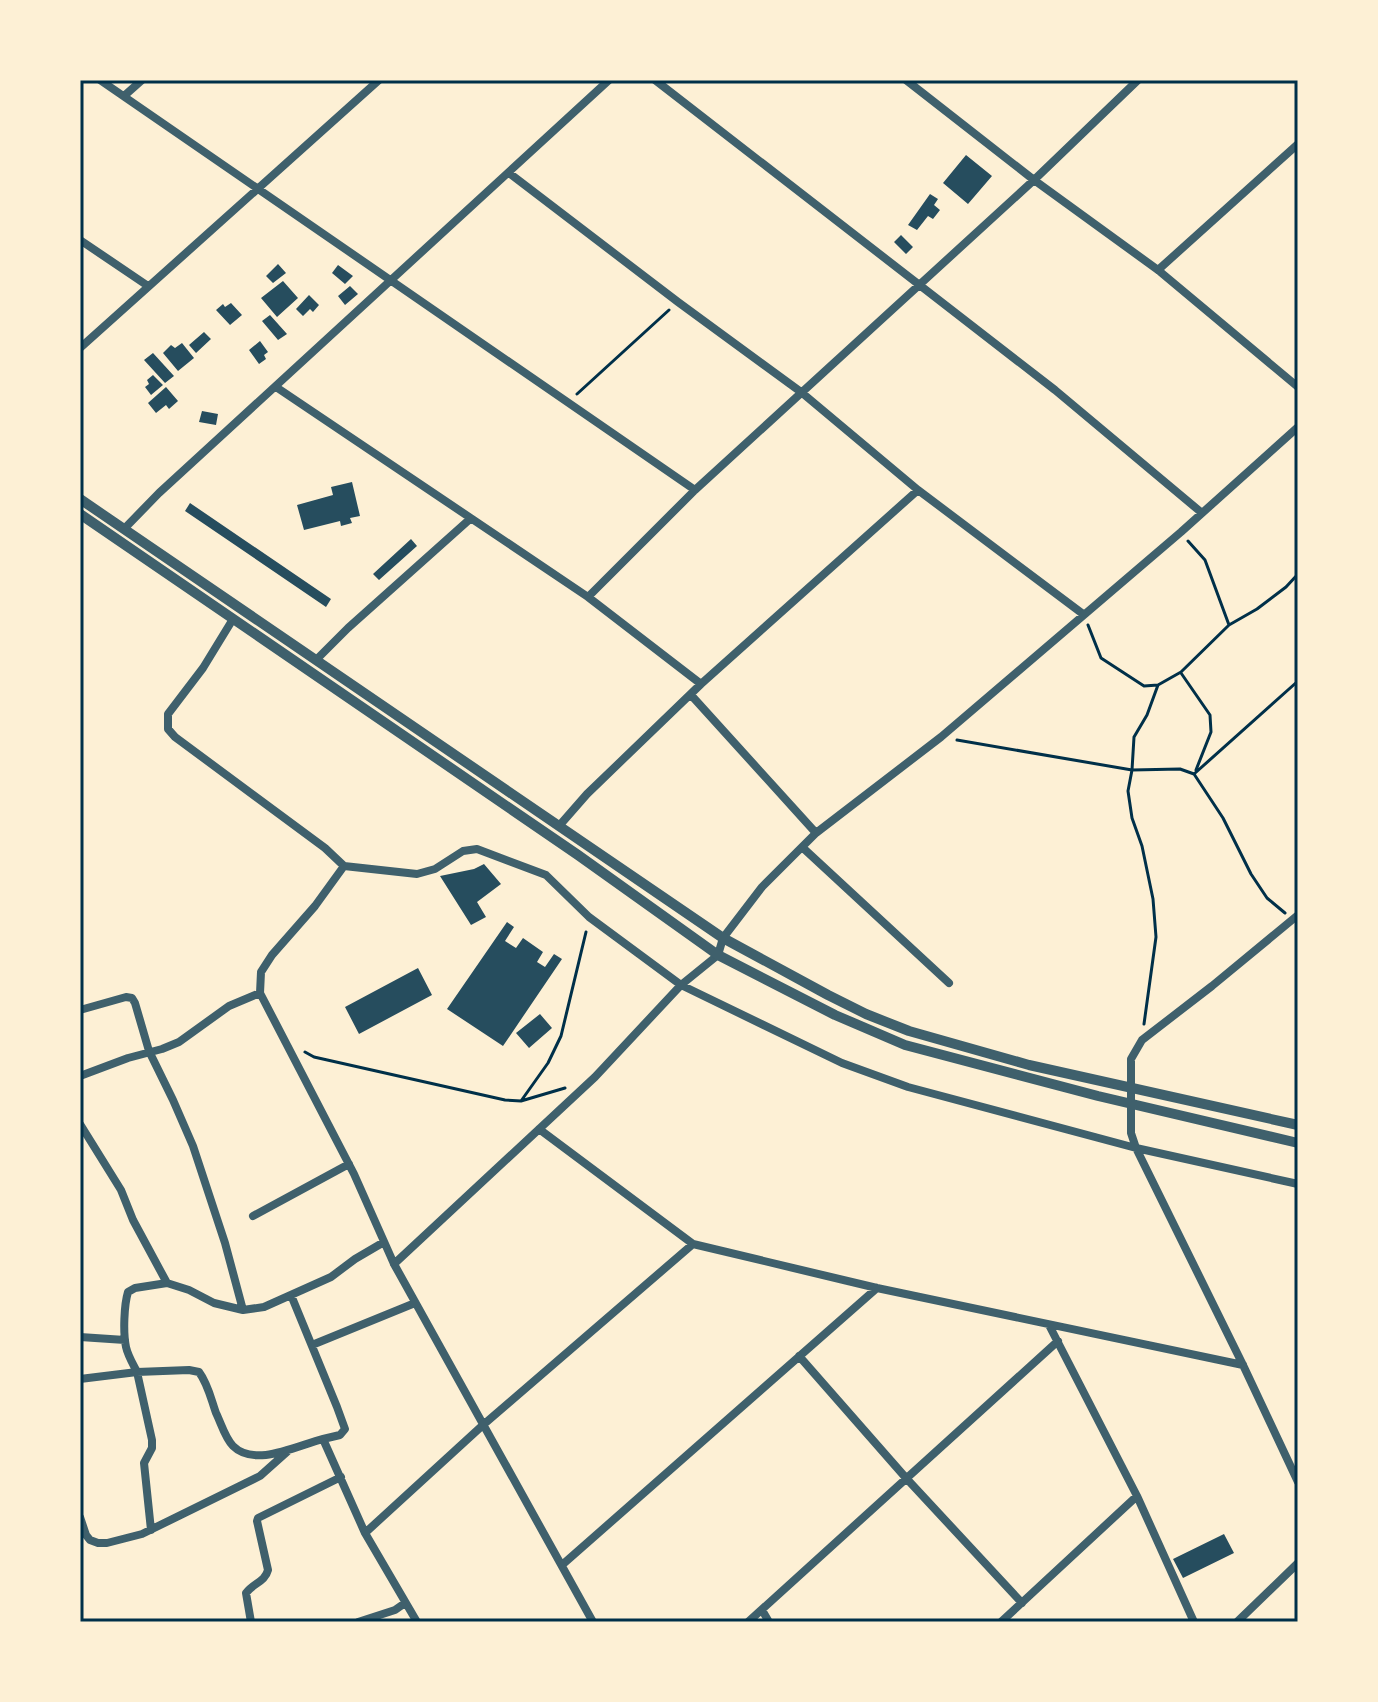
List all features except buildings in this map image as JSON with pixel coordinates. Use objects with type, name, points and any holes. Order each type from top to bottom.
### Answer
[{"type":"street","points":[[100,80],[695,490]]},
{"type":"street","points":[[124,96],[142,80]]},
{"type":"street","points":[[80,348],[379,80]]},
{"type":"street","points":[[124,529],[159,493],[609,80]]},
{"type":"street","points":[[655,80],[1055,390],[1202,513]]},
{"type":"street","points":[[906,80],[1034,180],[1158,270],[1298,387]]},
{"type":"street","points":[[588,597],[695,490],[1034,180],[1138,80]]},
{"type":"street","points":[[1158,270],[1298,144]]},
{"type":"street","points":[[509,173],[801,392],[918,490],[1083,614]]},
{"type":"street","points":[[80,240],[148,286]]},
{"type":"street","points":[[276,387],[588,597],[701,684]]},
{"type":"street","points":[[394,1264],[595,1077],[681,985],[718,955],[723,938],[762,887],[816,833],[941,737],[1181,532],[1298,427]]},
{"type":"street","points":[[559,826],[587,794],[701,684],[918,490]]},
{"type":"street","points":[[80,499],[723,938],[840,1002],[909,1031],[1029,1065],[1298,1125]]},
{"type":"street","points":[[80,514],[565,846],[718,955],[835,1015],[905,1045],[1131,1104],[1298,1143]]},
{"type":"street","points":[[316,660],[470,519]]},
{"type":"street","points":[[233,619],[203,668],[168,714],[168,729],[325,848],[344,866],[417,874],[435,869],[463,851],[477,849],[546,875],[589,917],[681,985],[856,1068],[908,1087],[1136,1148],[1298,1184]]},
{"type":"street","points":[[691,695],[816,833]]},
{"type":"street","points":[[802,847],[949,983]]},
{"type":"street","points":[[344,866],[315,906],[272,955],[261,972],[260,993],[349,1164],[394,1264],[593,1622]]},
{"type":"street","points":[[1297,917],[1142,1040],[1131,1059],[1131,1133],[1298,1482]]},
{"type":"street","points":[[80,1076],[179,1042],[229,1006],[260,993]]},
{"type":"street","points":[[80,1010],[126,997],[132,998],[135,1003],[149,1051],[193,1146],[243,1310]]},
{"type":"street","points":[[80,1124],[114,1178],[167,1283]]},
{"type":"street","points":[[539,1129],[693,1244],[877,1288],[1243,1365]]},
{"type":"street","points":[[253,1216],[349,1164]]},
{"type":"street","points":[[151,1530],[144,1463],[152,1448],[152,1440],[137,1372],[126,1350],[128,1292],[167,1283],[214,1303],[243,1310],[264,1307],[331,1277],[384,1242]]},
{"type":"street","points":[[365,1533],[483,1425],[693,1244]]},
{"type":"street","points":[[562,1565],[877,1288]]},
{"type":"street","points":[[80,1379],[137,1372],[199,1372],[232,1445],[256,1456],[340,1435],[345,1429],[291,1295]]},
{"type":"street","points":[[312,1345],[415,1303]]},
{"type":"street","points":[[1049,1325],[1137,1496],[1194,1622]]},
{"type":"street","points":[[80,1337],[125,1340]]},
{"type":"street","points":[[748,1622],[1058,1341]]},
{"type":"street","points":[[799,1356],[1022,1603]]},
{"type":"street","points":[[323,1439],[365,1533],[417,1622]]},
{"type":"street","points":[[80,1517],[86,1535],[98,1543],[151,1530],[260,1476],[289,1450]]},
{"type":"street","points":[[251,1622],[246,1593],[267,1576],[268,1570],[258,1518],[341,1477]]},
{"type":"street","points":[[1001,1622],[1137,1496]]},
{"type":"street","points":[[1237,1622],[1298,1563]]},
{"type":"street","points":[[358,1622],[375,1620],[405,1603]]},
{"type":"street","points":[[762,1610],[769,1622]]},
{"type":"path","points":[[567,402],[678,302]]},
{"type":"path","points":[[1181,532],[1205,560],[1229,625]]},
{"type":"path","points":[[1083,614],[1101,658],[1144,686],[1158,685],[1181,672],[1229,625],[1257,609],[1298,574]]},
{"type":"path","points":[[1181,672],[1210,715],[1211,732],[1194,774]]},
{"type":"path","points":[[1194,774],[1298,681]]},
{"type":"path","points":[[1142,1040],[1156,937],[1153,899],[1128,791],[1134,737],[1147,715],[1158,685]]},
{"type":"path","points":[[941,737],[1132,770],[1180,769],[1194,774],[1223,818],[1251,874],[1267,898],[1279,910],[1297,917]]},
{"type":"path","points":[[521,1101],[548,1063],[561,1036],[589,917]]},
{"type":"path","points":[[285,1040],[314,1057],[505,1100],[521,1101],[570,1086]]}]
